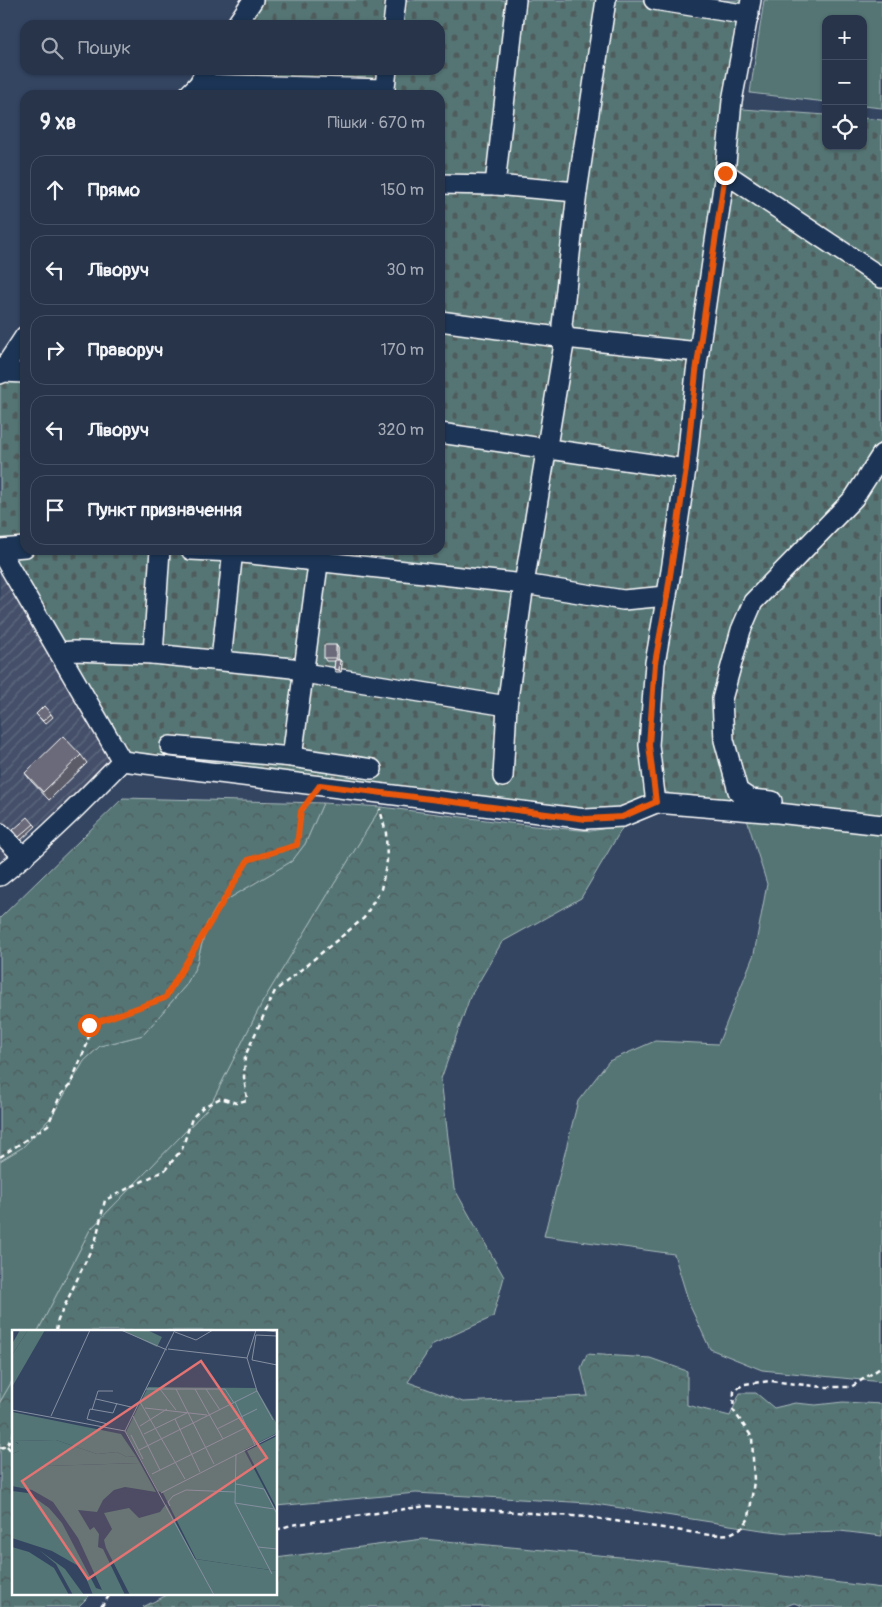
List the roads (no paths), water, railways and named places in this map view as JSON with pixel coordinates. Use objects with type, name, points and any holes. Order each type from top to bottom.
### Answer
[{"type":"street","points":[[239,20],[253,0]]},
{"type":"street","points":[[394,20],[396,0]]},
{"type":"street","points":[[495,185],[516,0]]},
{"type":"street","points":[[503,777],[507,706],[545,448],[565,338],[562,325],[576,192],[606,0]]},
{"type":"street","points":[[654,0],[750,8],[732,102],[725,173],[699,352],[686,469],[655,663],[649,745],[656,802]]},
{"type":"street","points":[[384,90],[386,75]]},
{"type":"street","points":[[198,83],[343,90]]},
{"type":"street","points":[[725,173],[882,278]]},
{"type":"street","points":[[445,184],[495,185],[576,192]]},
{"type":"street","points":[[445,322],[565,338],[699,352]]},
{"type":"street","points":[[1,373],[20,344]]},
{"type":"street","points":[[1,373],[20,373]]},
{"type":"street","points":[[445,434],[686,469]]},
{"type":"street","points":[[863,813],[750,799],[738,792],[724,740],[722,699],[741,630],[753,602],[854,498],[882,454]]},
{"type":"street","points":[[20,548],[0,550],[122,761]]},
{"type":"street","points":[[152,654],[160,555]]},
{"type":"street","points":[[221,660],[233,555]]},
{"type":"street","points":[[303,555],[524,584],[624,600],[667,596]]},
{"type":"street","points":[[292,756],[320,556]]},
{"type":"street","points":[[59,652],[152,654],[292,668],[304,673],[507,706]]},
{"type":"street","points":[[170,746],[292,756],[372,769]]},
{"type":"street","points":[[122,761],[586,819],[622,817],[656,802],[882,825]]},
{"type":"street","points":[[0,876],[24,857],[122,761]]},
{"type":"street","points":[[2,841],[24,857]]}]
